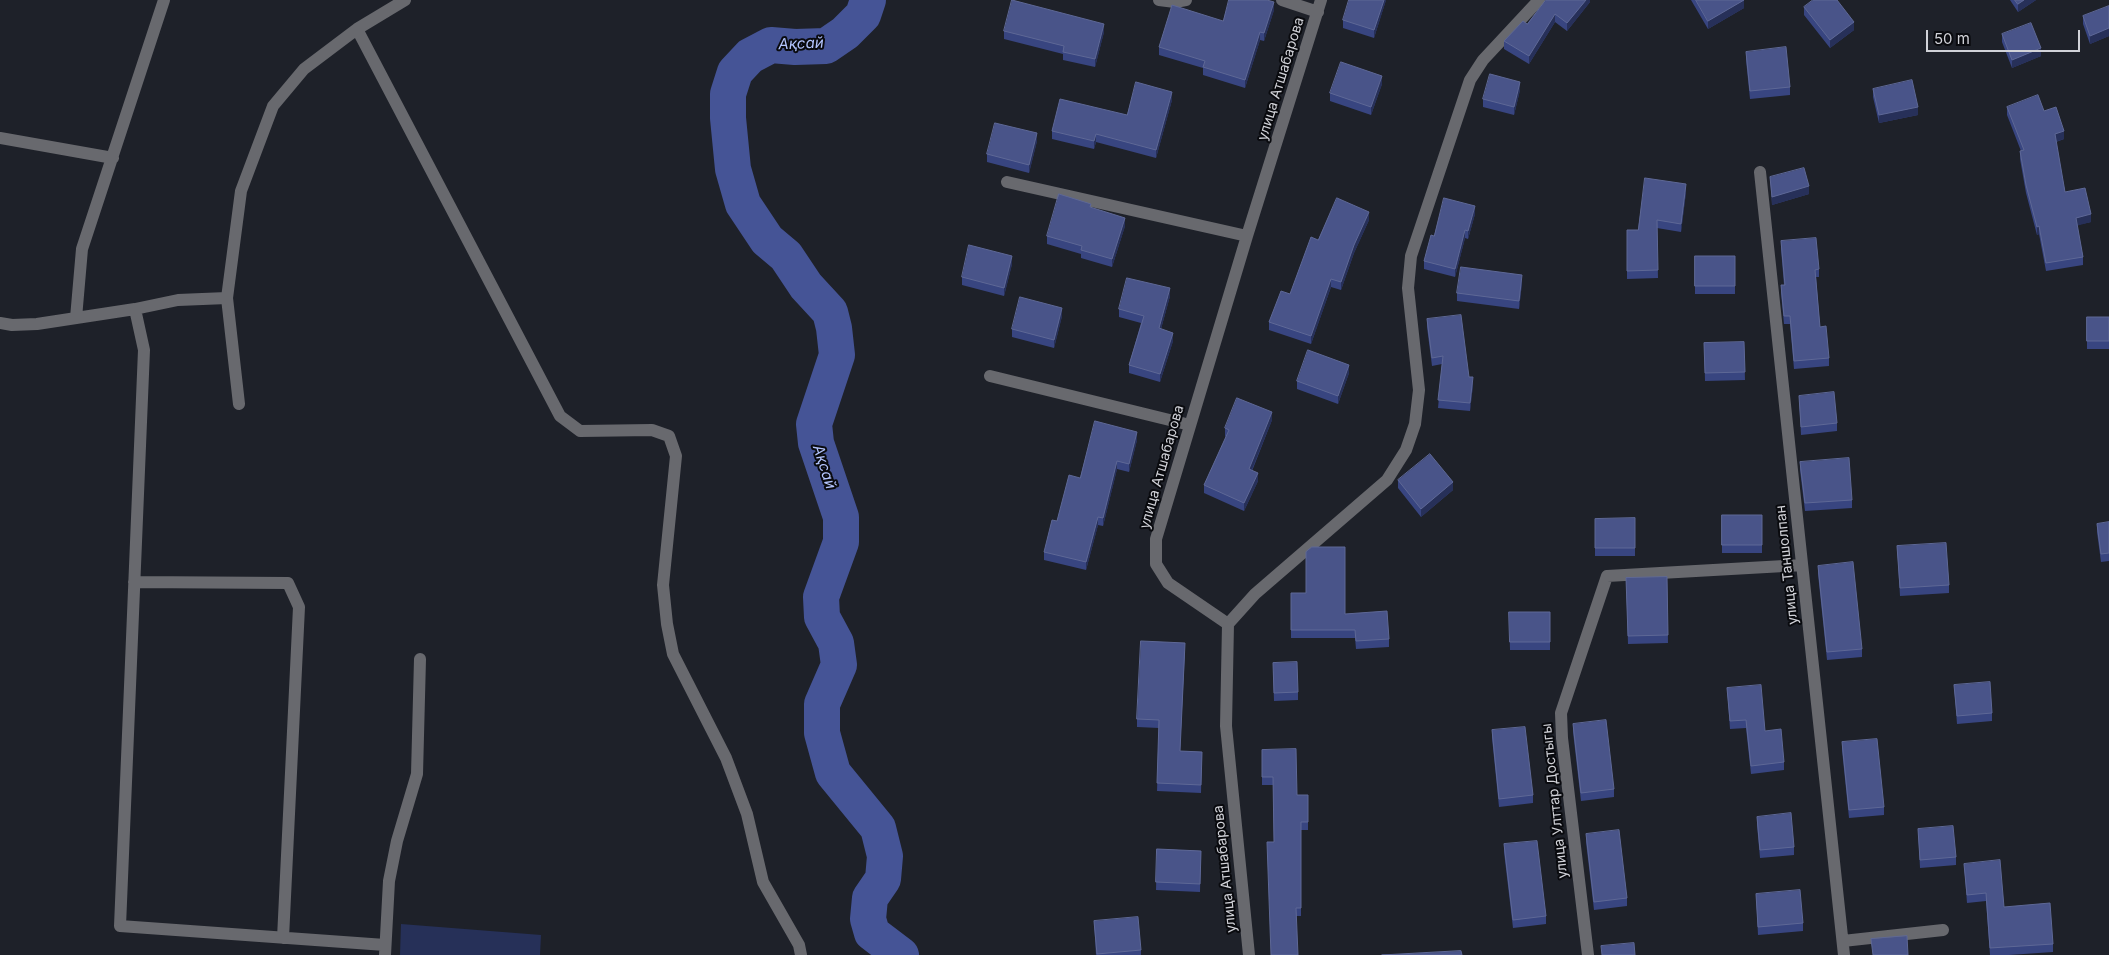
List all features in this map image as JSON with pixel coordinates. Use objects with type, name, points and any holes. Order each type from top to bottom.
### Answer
[{"type":"street","points":[[76,318],[82,249],[164,0]]},
{"type":"street","points":[[239,404],[227,298],[241,191],[273,106],[304,69],[357,29],[405,0]]},
{"type":"street","points":[[1159,0],[1175,2],[1186,0]]},
{"type":"street","points":[[1282,0],[1319,6]]},
{"type":"street","points":[[1228,624],[1255,594],[1387,480],[1406,450],[1415,424],[1419,390],[1408,288],[1411,256],[1470,80],[1483,60],[1539,0]]},
{"type":"street","name":"улица Атшабарова","points":[[1249,955],[1226,726],[1228,624],[1168,583],[1156,564],[1156,539],[1247,236],[1319,6]]},
{"type":"street","points":[[357,29],[560,416],[580,431],[652,430],[670,436],[676,456],[663,585],[667,624],[674,654],[726,758],[747,814],[763,882],[799,946],[801,955]]},
{"type":"street","points":[[0,138],[113,158]]},
{"type":"street","name":"улица Таншолпан","points":[[1760,172],[1844,955]]},
{"type":"street","points":[[1007,182],[1247,236]]},
{"type":"street","points":[[0,323],[12,325],[37,324],[135,309],[178,300],[227,298]]},
{"type":"street","points":[[135,309],[144,350],[120,926],[283,938],[385,950],[389,881],[397,841],[417,774],[420,659]]},
{"type":"street","points":[[990,376],[1190,425]]},
{"type":"street","name":"улица Улттар Достыгы","points":[[1588,955],[1562,738],[1561,713],[1607,576],[1802,565]]},
{"type":"street","points":[[134,582],[288,583],[299,607],[283,938]]},
{"type":"street","points":[[1842,941],[1943,930]]},
{"type":"shaded area","points":[[401,924],[541,935],[540,955],[400,955]]},
{"type":"building","points":[[1012,0],[1104,24],[1095,59],[1063,52],[1064,46],[1004,31]]},
{"type":"building","points":[[1229,0],[1267,0],[1274,2],[1264,33],[1260,32],[1245,80],[1203,67],[1205,61],[1159,47],[1172,5],[1223,21]]},
{"type":"building","points":[[1349,0],[1384,0],[1374,30],[1343,20]]},
{"type":"building","points":[[1546,0],[1586,0],[1567,23],[1555,14],[1529,56],[1504,41],[1523,21],[1527,24]]},
{"type":"building","points":[[1696,0],[1744,0],[1708,21]]},
{"type":"building","points":[[1813,0],[1837,0],[1854,22],[1830,40],[1804,7]]},
{"type":"building","points":[[2015,0],[2024,0],[2018,4]]},
{"type":"building","points":[[2109,6],[2109,28],[2090,36],[2083,16]]},
{"type":"building","points":[[2031,23],[2041,48],[2012,60],[2002,34]]},
{"type":"building","points":[[1786,47],[1790,87],[1750,91],[1746,52]]},
{"type":"building","points":[[1341,62],[1382,76],[1371,107],[1330,93]]},
{"type":"building","points":[[1490,74],[1520,82],[1514,107],[1483,99]]},
{"type":"building","points":[[1912,80],[1918,107],[1879,115],[1873,89]]},
{"type":"building","points":[[1136,82],[1172,92],[1156,150],[1096,134],[1094,141],[1052,131],[1060,99],[1127,115]]},
{"type":"building","points":[[2038,95],[2044,111],[2056,107],[2064,131],[2055,134],[2065,192],[2085,188],[2091,214],[2076,218],[2083,257],[2046,263],[2039,226],[2037,227],[2026,185],[2020,151],[2024,150],[2007,107]]},
{"type":"building","points":[[995,123],[1037,133],[1029,165],[987,154]]},
{"type":"building","points":[[1804,168],[1809,186],[1772,197],[1770,177]]},
{"type":"building","points":[[1645,178],[1686,184],[1681,224],[1657,220],[1658,270],[1627,271],[1627,230],[1638,230]]},
{"type":"building","points":[[1059,194],[1091,204],[1090,207],[1125,218],[1112,259],[1081,250],[1082,246],[1047,236]]},
{"type":"building","points":[[1337,198],[1369,212],[1354,245],[1341,282],[1331,279],[1311,336],[1269,322],[1281,291],[1290,294],[1311,237],[1318,240]]},
{"type":"building","points":[[1444,198],[1475,206],[1468,231],[1465,230],[1455,269],[1424,261],[1431,235],[1434,236]]},
{"type":"building","points":[[1816,238],[1819,269],[1815,270],[1820,327],[1826,326],[1829,358],[1794,361],[1790,316],[1784,316],[1781,285],[1785,285],[1781,241]]},
{"type":"building","points":[[969,245],[1012,256],[1004,288],[962,277]]},
{"type":"building","points":[[1695,256],[1735,256],[1735,286],[1695,286]]},
{"type":"building","points":[[1461,267],[1522,275],[1519,301],[1457,293]]},
{"type":"building","points":[[1127,278],[1170,288],[1159,328],[1173,333],[1160,374],[1129,365],[1144,316],[1119,309]]},
{"type":"building","points":[[1020,297],[1062,308],[1054,340],[1012,329]]},
{"type":"building","points":[[1461,315],[1469,377],[1473,377],[1470,403],[1438,400],[1443,356],[1432,358],[1427,319]]},
{"type":"building","points":[[2087,317],[2109,317],[2109,341],[2087,341]]},
{"type":"building","points":[[1744,342],[1745,372],[1705,373],[1704,343]]},
{"type":"building","points":[[1308,350],[1349,365],[1338,396],[1297,381]]},
{"type":"building","points":[[1834,392],[1837,423],[1801,427],[1799,396]]},
{"type":"building","points":[[1237,398],[1272,412],[1249,469],[1258,473],[1244,503],[1204,485],[1229,430],[1225,428]]},
{"type":"building","points":[[1095,421],[1137,432],[1129,464],[1117,461],[1103,518],[1098,517],[1086,562],[1044,552],[1052,520],[1057,521],[1069,475],[1080,478]]},
{"type":"building","points":[[1430,454],[1453,482],[1421,509],[1398,480]]},
{"type":"building","points":[[1849,458],[1852,500],[1805,503],[1800,462]]},
{"type":"building","points":[[1722,515],[1762,515],[1762,545],[1722,545]]},
{"type":"building","points":[[1635,518],[1635,548],[1595,548],[1595,519]]},
{"type":"building","points":[[2109,522],[2109,553],[2101,554],[2097,524]]},
{"type":"building","points":[[1946,543],[1949,585],[1900,588],[1897,546]]},
{"type":"building","points":[[1312,547],[1345,547],[1345,614],[1387,611],[1389,639],[1356,641],[1355,630],[1291,630],[1291,593],[1306,593],[1306,552]]},
{"type":"building","points":[[1853,562],[1862,649],[1827,652],[1818,566]]},
{"type":"building","points":[[1667,577],[1668,635],[1628,636],[1626,578]]},
{"type":"building","points":[[1509,612],[1550,612],[1550,642],[1510,642]]},
{"type":"building","points":[[1141,641],[1185,643],[1180,751],[1202,752],[1201,785],[1157,783],[1159,720],[1137,719]]},
{"type":"building","points":[[1297,662],[1298,692],[1274,693],[1273,663]]},
{"type":"building","points":[[1990,682],[1992,713],[1957,716],[1954,685]]},
{"type":"building","points":[[1761,685],[1765,731],[1781,729],[1784,762],[1751,766],[1746,720],[1730,721],[1727,688]]},
{"type":"building","points":[[1606,720],[1614,789],[1581,793],[1573,724]]},
{"type":"building","points":[[1525,727],[1533,795],[1499,799],[1492,730]]},
{"type":"building","points":[[1877,739],[1884,807],[1849,810],[1842,742]]},
{"type":"building","points":[[1296,749],[1297,795],[1308,795],[1308,822],[1301,822],[1301,908],[1296,908],[1298,955],[1271,955],[1267,842],[1274,842],[1273,777],[1262,777],[1262,750]]},
{"type":"building","points":[[1791,813],[1794,847],[1760,850],[1757,817]]},
{"type":"building","points":[[1953,826],[1956,857],[1920,860],[1918,829]]},
{"type":"building","points":[[1619,830],[1627,898],[1594,902],[1586,834]]},
{"type":"building","points":[[1537,841],[1546,916],[1513,920],[1504,844]]},
{"type":"building","points":[[1157,849],[1201,851],[1200,884],[1156,882]]},
{"type":"building","points":[[2000,860],[2004,907],[2050,903],[2053,944],[1990,948],[1986,893],[1967,895],[1964,864]]},
{"type":"building","points":[[1800,890],[1803,923],[1758,927],[1756,894]]},
{"type":"building","points":[[1138,917],[1141,950],[1097,954],[1094,921]]},
{"type":"building","points":[[1907,936],[1908,955],[1873,955],[1871,939]]},
{"type":"building","points":[[1634,943],[1635,955],[1602,955],[1601,946]]},
{"type":"building","points":[[1461,951],[1462,955],[1382,955]]},
{"type":"waterway","name":"Ақсай","points":[[868,0],[863,15],[845,33],[826,46],[795,47],[771,45],[750,56],[735,72],[728,94],[728,118],[733,169],[743,204],[767,240],[786,256],[806,286],[830,312],[834,328],[837,355],[814,424],[816,443],[841,517],[841,542],[821,597],[822,617],[836,643],[839,665],[822,704],[822,733],[833,773],[878,828],[885,856],[883,879],[870,898],[868,919],[872,933],[901,955]]}]
